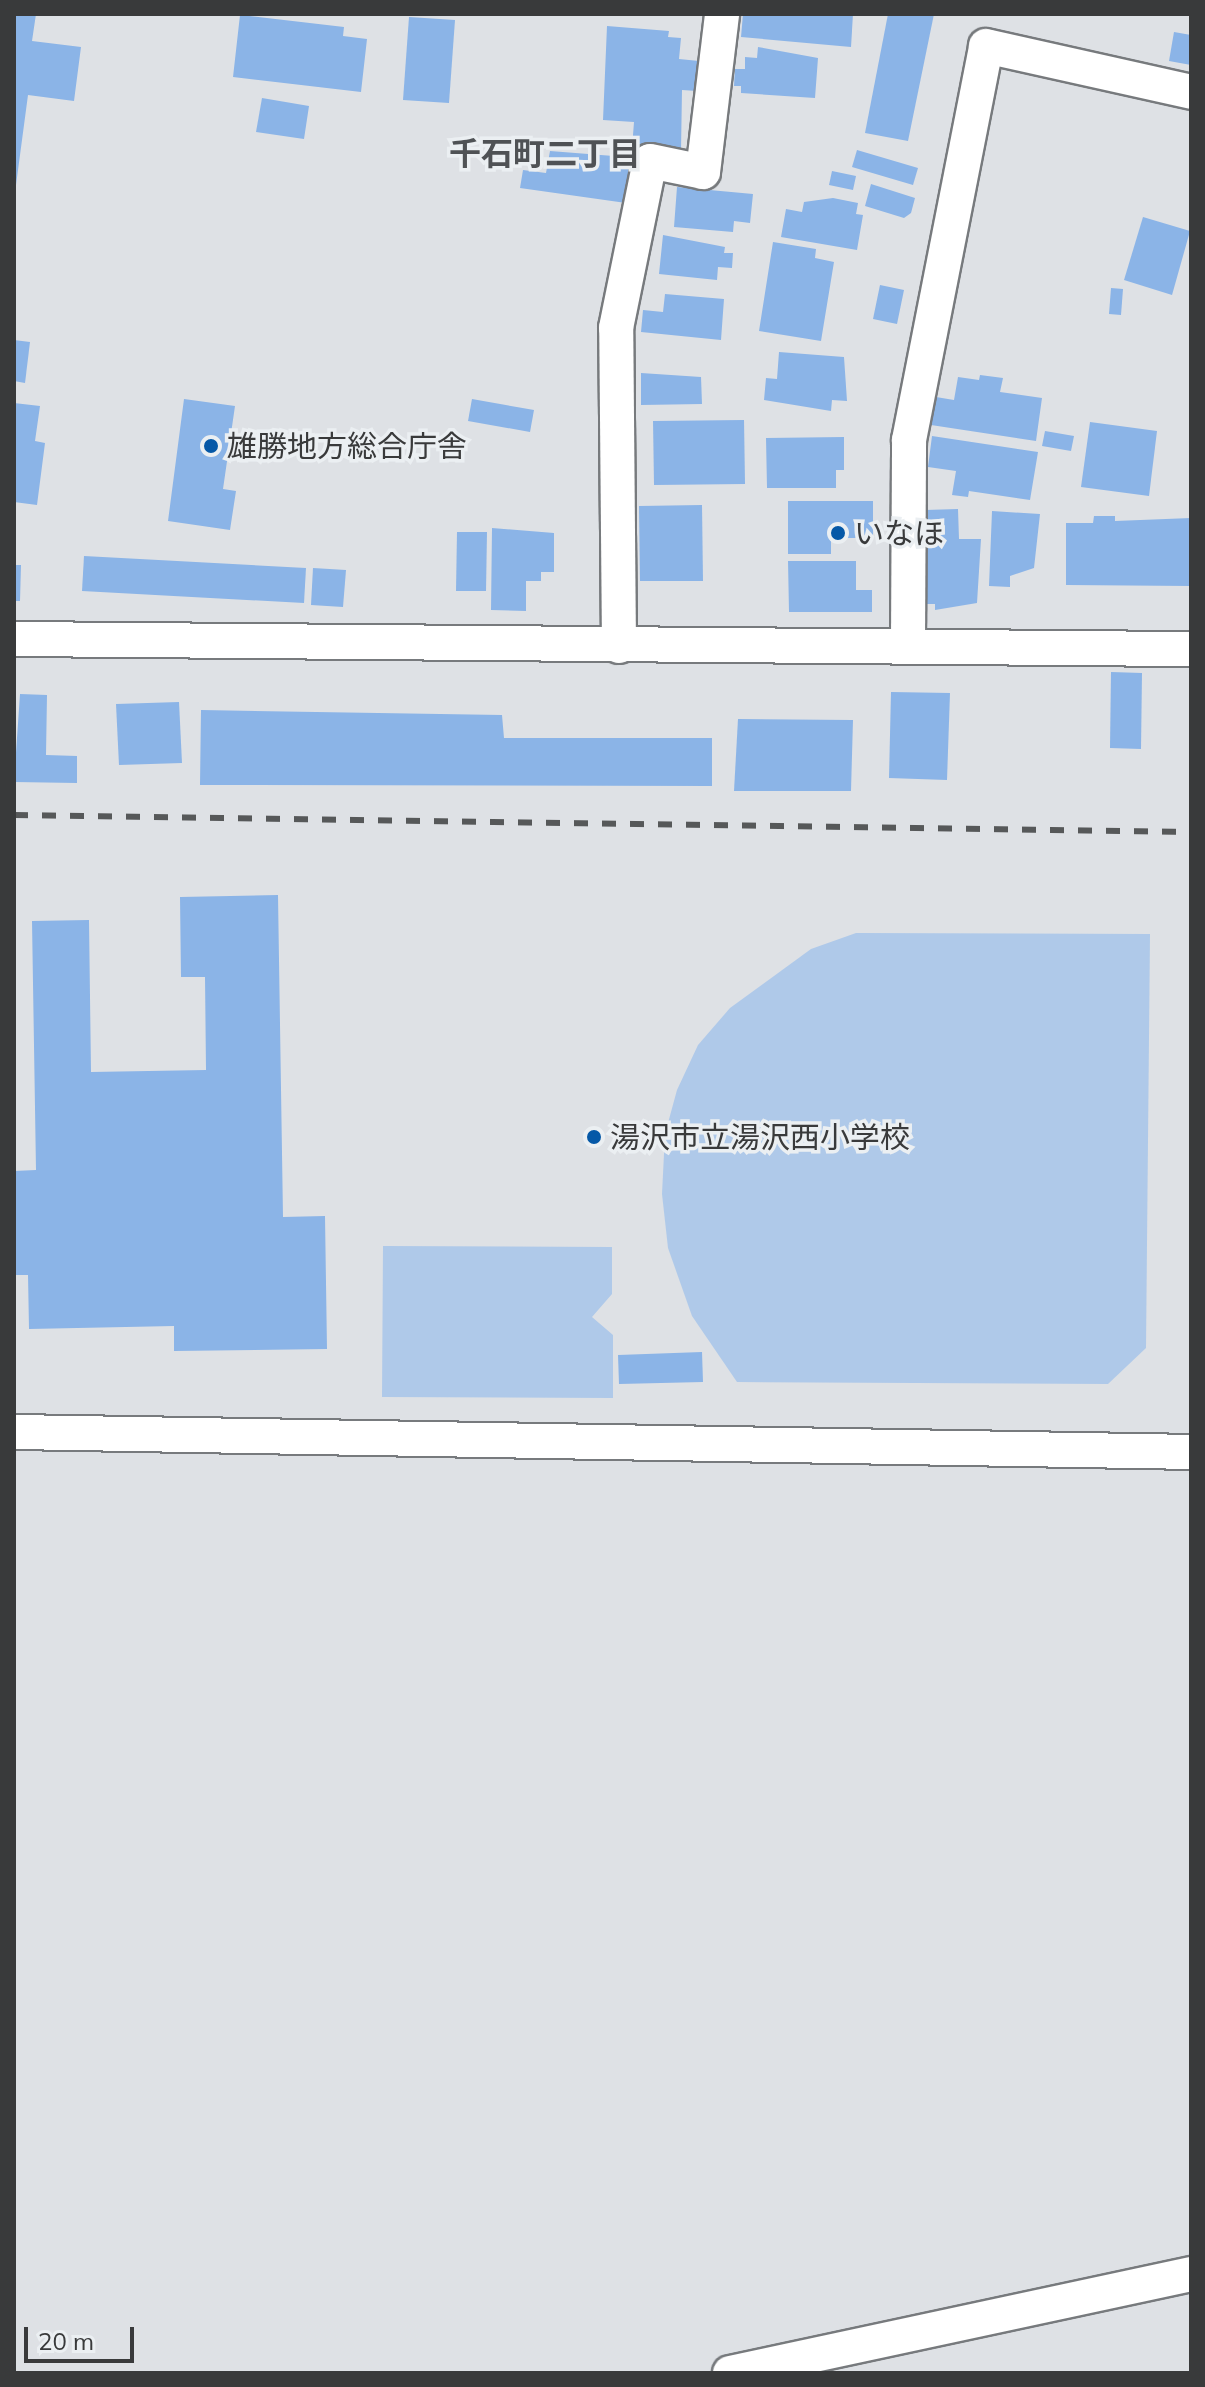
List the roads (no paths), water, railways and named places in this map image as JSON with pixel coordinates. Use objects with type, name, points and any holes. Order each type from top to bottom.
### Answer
[{"type":"street","points":[[619,646],[616,328],[650,161],[703,172],[722,14]]},
{"type":"street","points":[[908,643],[909,440],[986,46],[1191,92]]},
{"type":"street","points":[[14,639],[619,646],[908,643],[1191,649]]},
{"type":"street","points":[[14,1432],[1191,1452]]},
{"type":"street","points":[[730,2373],[1191,2274]]},
{"type":"railway","points":[[14,815],[1191,832]]},
{"type":"place","name":"雄勝地方総合庁舎","points":[[211,446]]},
{"type":"place","name":"いなほ","points":[[838,533]]},
{"type":"place","name":"湯沢市立湯沢西小学校","points":[[594,1137]]},
{"type":"district","name":"千石町二丁目","points":[[545,153]]}]
